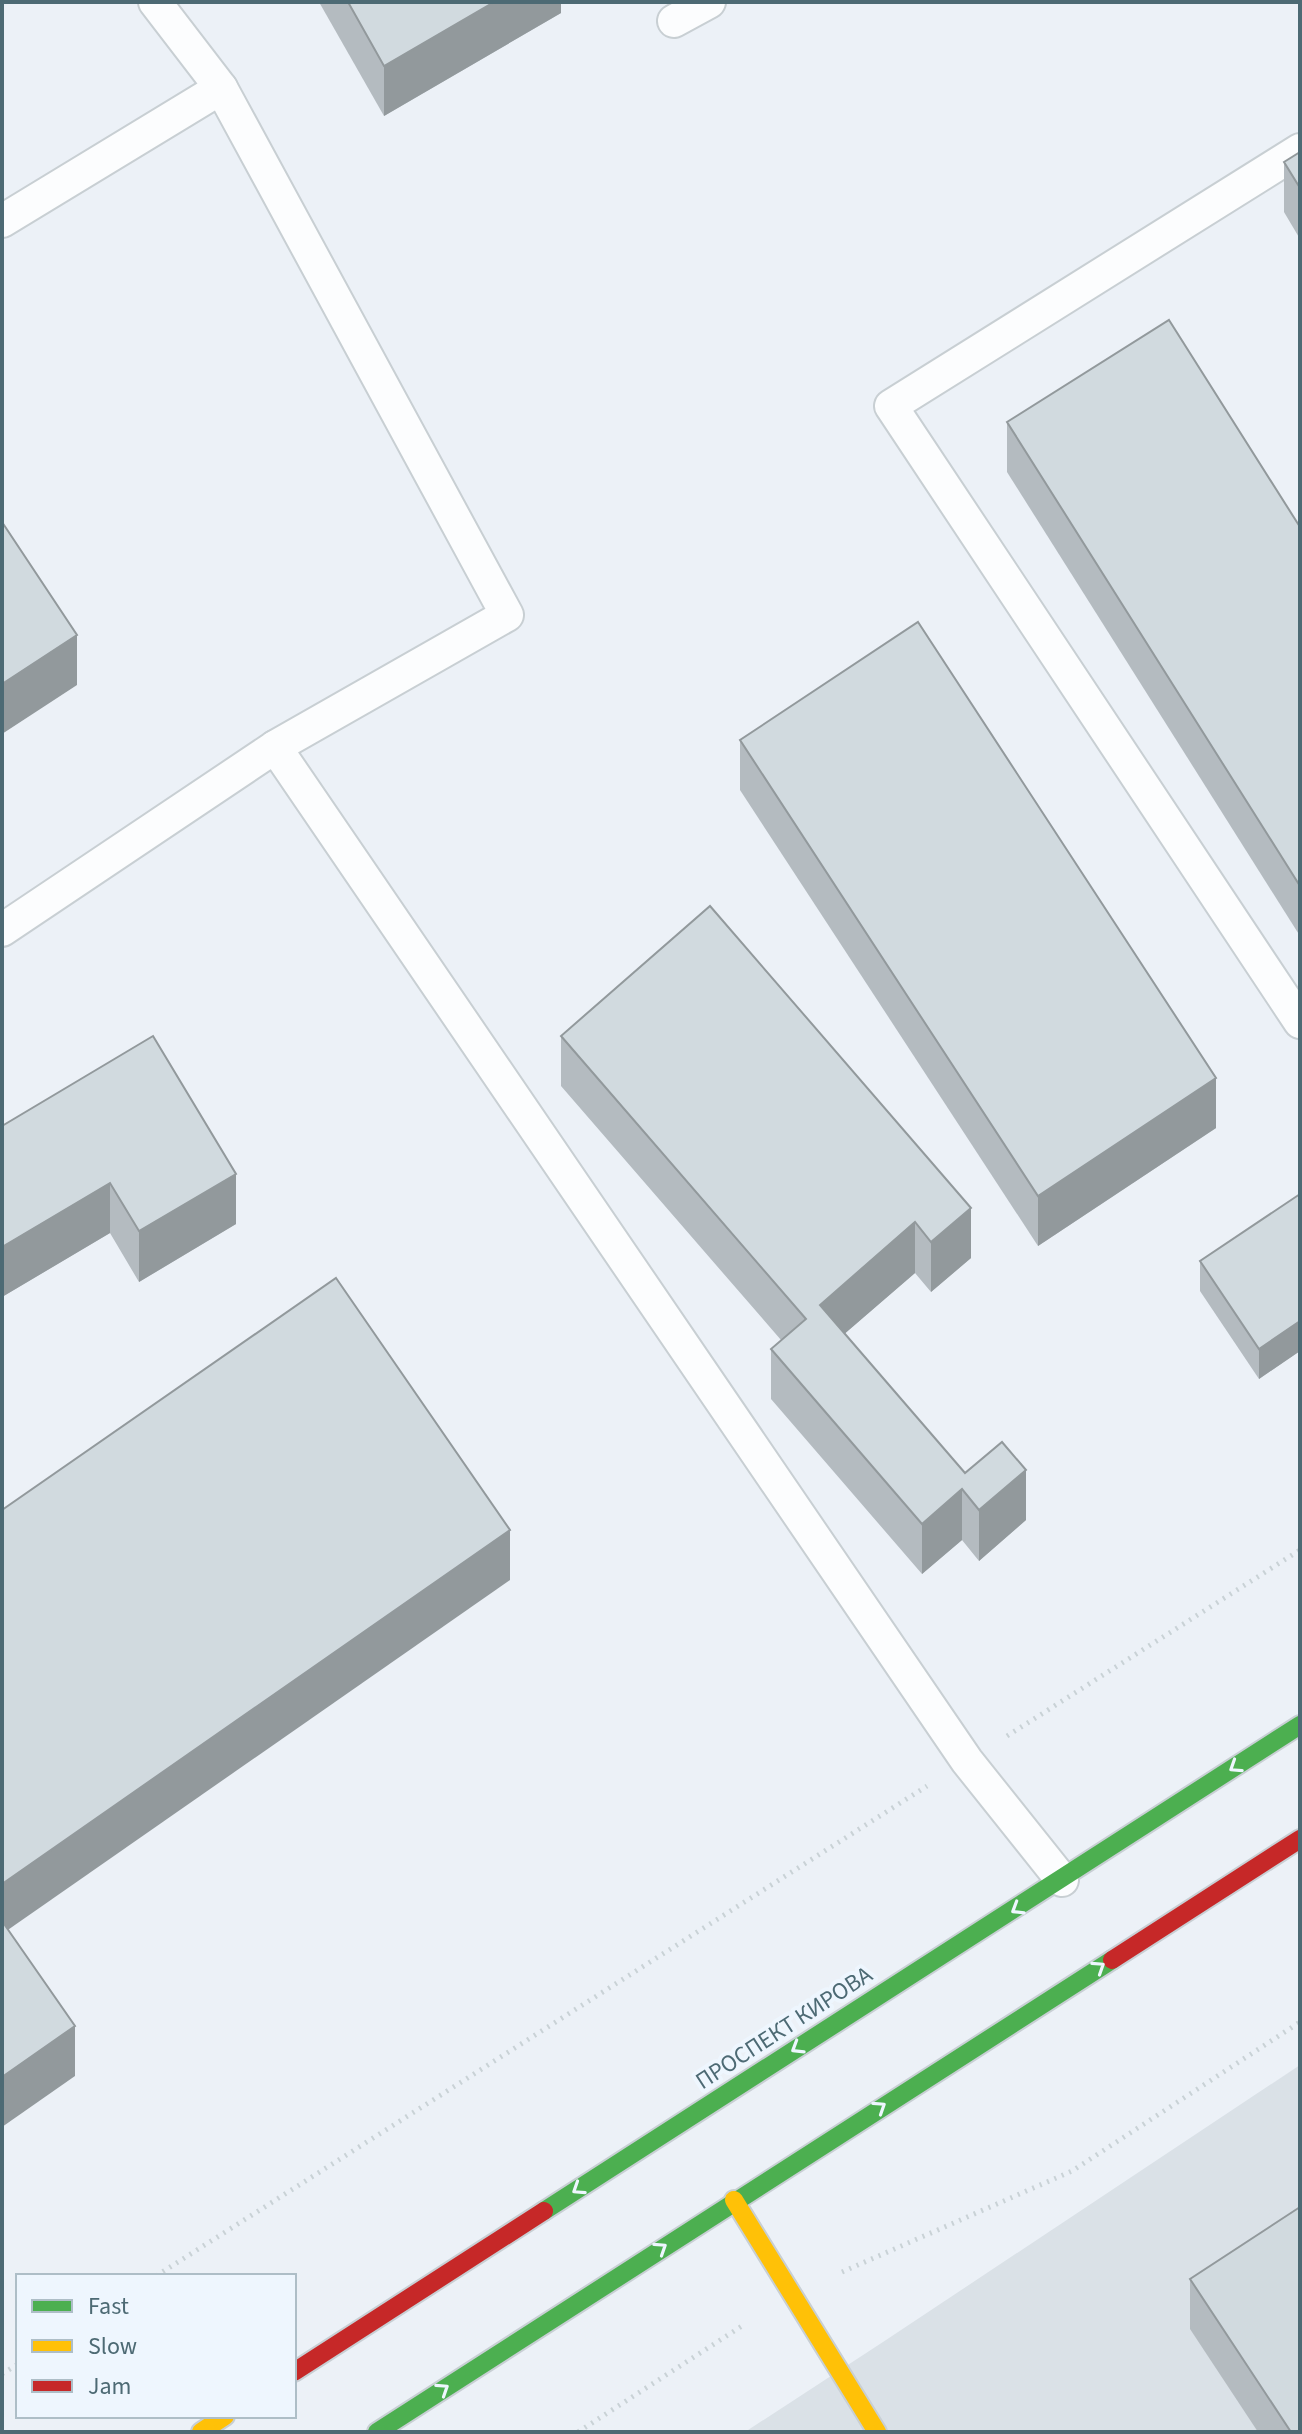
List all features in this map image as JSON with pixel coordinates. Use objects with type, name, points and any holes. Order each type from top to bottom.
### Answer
[{"type":"main road","name":"ПРОСПЕКТ КИРОВА","points":[[296,2371],[1300,1725]]},
{"type":"main road","points":[[377,2432],[1300,1839]]},
{"type":"main road","points":[[734,2200],[877,2432]]},
{"type":"main road","points":[[201,2432],[222,2418]]},
{"type":"lane","points":[[2,930],[275,747],[507,615],[221,88],[155,2]]},
{"type":"lane","points":[[674,21],[709,2]]},
{"type":"lane","points":[[2,221],[221,88]]},
{"type":"lane","points":[[1300,150],[891,406],[1300,1022]]},
{"type":"lane","points":[[275,747],[967,1761],[1062,1880]]},
{"type":"path","points":[[159,2274],[1300,1550]]},
{"type":"path","points":[[578,2432],[790,2295],[1072,2171],[1300,2022]]},
{"type":"shaded area","points":[[1300,2065],[1300,2432],[745,2432],[883,2342]]},
{"type":"building","points":[[348,2],[494,2],[384,66]]},
{"type":"building","points":[[1300,152],[1300,188],[1284,162]]},
{"type":"building","points":[[1169,320],[1300,527],[1300,886],[1007,422]]},
{"type":"building","points":[[2,522],[77,635],[2,684]]},
{"type":"building","points":[[918,622],[1216,1078],[1038,1196],[740,740]]},
{"type":"building","points":[[710,906],[971,1208],[931,1242],[915,1222],[820,1305],[965,1473],[1002,1442],[1026,1470],[979,1510],[962,1489],[922,1524],[771,1349],[806,1319],[561,1036]]},
{"type":"building","points":[[153,1036],[236,1174],[139,1231],[110,1183],[2,1247],[2,1126]]},
{"type":"building","points":[[1300,1194],[1300,1321],[1259,1349],[1200,1261]]},
{"type":"building","points":[[336,1278],[510,1530],[2,1884],[2,1510]]},
{"type":"building","points":[[2,1921],[75,2026],[2,2077]]},
{"type":"building","points":[[1300,2207],[1300,2432],[1291,2432],[1190,2279]]},
{"type":"traffic: fast","points":[[544,2211],[1300,1725]]},
{"type":"traffic: fast","points":[[377,2432],[1112,1960]]},
{"type":"traffic: slow","points":[[734,2200],[877,2432]]},
{"type":"traffic: slow","points":[[201,2432],[222,2418]]},
{"type":"traffic: jam","points":[[1112,1960],[1300,1839]]},
{"type":"traffic: jam","points":[[296,2371],[544,2211]]}]
